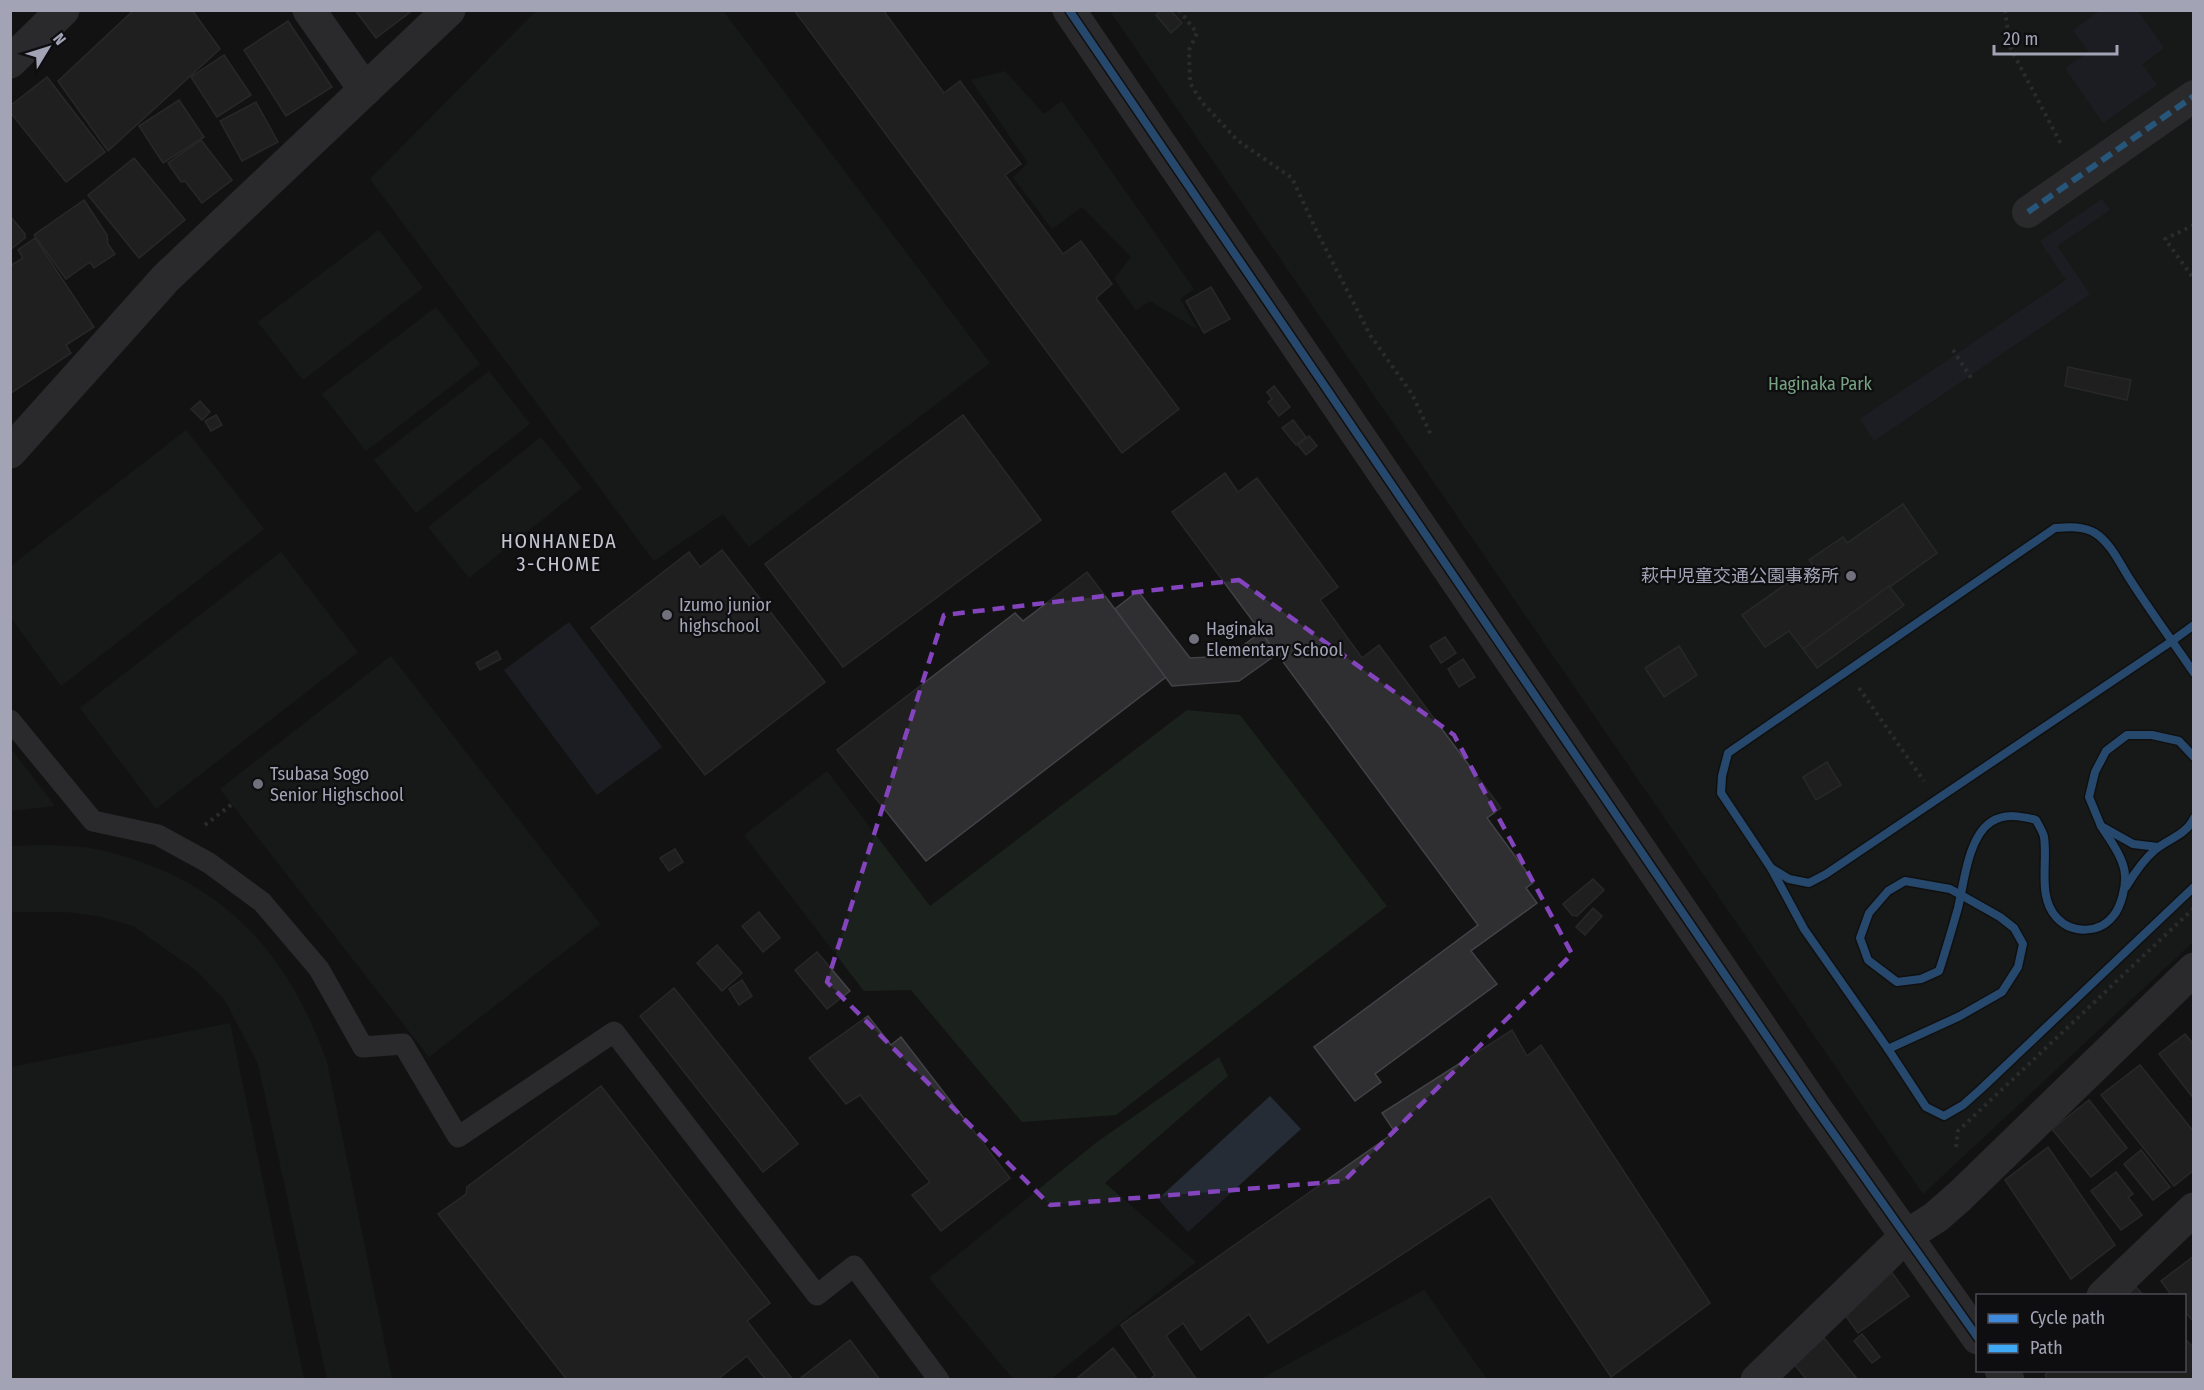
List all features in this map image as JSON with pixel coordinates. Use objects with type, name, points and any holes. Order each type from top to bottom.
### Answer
[{"type":"street","points":[[10,62],[63,10]]},
{"type":"street","points":[[309,10],[365,90]]},
{"type":"street","points":[[10,452],[166,278],[448,10]]},
{"type":"street","points":[[1069,10],[1564,741],[1905,1238],[1976,1337]]},
{"type":"street","points":[[2028,212],[2193,96]]},
{"type":"street","points":[[1757,1380],[1905,1238],[1936,1217],[1959,1196],[2193,969]]},
{"type":"street","points":[[2105,1294],[2193,1209]]},
{"type":"lane","points":[[10,720],[93,821],[158,836],[209,863],[262,902],[319,969],[363,1047],[403,1044],[458,1137],[614,1032],[817,1295],[854,1266],[939,1380]]},
{"type":"path","points":[[1179,10],[1197,33],[1189,50],[1190,83],[1201,101],[1237,140],[1292,178],[1370,335],[1412,394],[1431,435]]},
{"type":"path","points":[[2005,10],[2010,47],[2078,177]]},
{"type":"path","points":[[2193,225],[2165,239],[2193,279]]},
{"type":"path","points":[[1953,350],[1972,379]]},
{"type":"path","points":[[1859,688],[1924,781]]},
{"type":"path","points":[[1955,1155],[1958,1131],[2193,908]]},
{"type":"highlighted area","points":[[1239,580],[1454,735],[1572,954],[1344,1181],[1050,1205],[827,982],[944,615]]},
{"type":"green space","points":[[536,11],[723,11],[990,363],[749,547],[723,514],[654,561],[370,179]]},
{"type":"green space","name":"Haginaka Park","points":[[1110,11],[2193,11],[2193,942],[1923,1194]]},
{"type":"green space","points":[[1005,71],[1044,114],[1062,101],[1194,289],[1180,299],[1197,329],[1150,301],[1136,310],[1114,279],[1131,257],[1082,207],[1052,229],[1013,177],[1028,163],[971,80]]},
{"type":"green space","points":[[379,230],[423,288],[303,380],[258,322]]},
{"type":"green space","points":[[436,307],[480,364],[366,451],[322,394]]},
{"type":"green space","points":[[489,371],[530,424],[416,513],[374,460]]},
{"type":"green space","points":[[186,430],[264,529],[61,686],[11,618],[11,566]]},
{"type":"green space","points":[[541,437],[582,488],[469,578],[428,527]]},
{"type":"green space","points":[[281,552],[358,652],[156,809],[80,708]]},
{"type":"green space","points":[[391,656],[600,924],[429,1057],[220,789]]},
{"type":"green space","points":[[1187,710],[1240,715],[1387,906],[1116,1115],[1022,1122],[911,990],[864,991],[744,835],[827,771],[930,906]]},
{"type":"green space","points":[[11,749],[55,806],[11,811]]},
{"type":"green space","points":[[45,845],[104,851],[146,864],[183,880],[216,901],[245,925],[270,954],[292,986],[311,1022],[327,1062],[392,1379],[327,1379],[258,1064],[226,1002],[197,971],[133,926],[98,916],[66,912],[11,912],[11,846]]},
{"type":"green space","points":[[230,1023],[304,1379],[11,1379],[11,1067]]},
{"type":"green space","points":[[1219,1057],[1228,1076],[1105,1183],[1196,1262],[1051,1379],[1013,1379],[929,1278],[1097,1142]]},
{"type":"green space","points":[[1424,1290],[1487,1379],[1261,1379]]},
{"type":"shaded area","points":[[2101,10],[2138,11],[2164,48],[2142,64],[2157,85],[2103,123],[2065,68],[2089,52],[2073,30]]},
{"type":"shaded area","points":[[2102,199],[2110,210],[2057,246],[2090,294],[1874,441],[1860,419],[2066,280],[2040,241]]},
{"type":"shaded area","points":[[569,622],[662,747],[597,795],[504,670]]},
{"type":"shaded area","points":[[1270,1096],[1301,1129],[1188,1232],[1158,1199]]},
{"type":"building","points":[[134,10],[192,10],[220,49],[108,151],[58,81]]},
{"type":"building","points":[[355,10],[413,10],[376,38]]},
{"type":"building","points":[[794,10],[883,10],[944,93],[960,81],[1021,164],[1005,175],[1063,254],[1081,241],[1112,284],[1096,298],[1179,409],[1122,453]]},
{"type":"building","points":[[1161,10],[1170,10],[1182,23],[1171,33],[1156,15]]},
{"type":"building","points":[[288,21],[332,87],[286,116],[244,50]]},
{"type":"building","points":[[224,55],[251,95],[217,117],[191,77]]},
{"type":"building","points":[[47,77],[105,152],[66,182],[10,112],[10,106]]},
{"type":"building","points":[[179,100],[204,137],[163,163],[139,126]]},
{"type":"building","points":[[256,102],[278,142],[242,161],[220,121]]},
{"type":"building","points":[[201,140],[232,180],[202,203],[185,181],[181,182],[168,163]]},
{"type":"building","points":[[134,158],[185,220],[139,258],[88,195]]},
{"type":"building","points":[[84,200],[107,235],[108,244],[115,254],[94,268],[90,262],[66,279],[34,235]]},
{"type":"building","points":[[10,216],[25,234],[25,238],[10,250]]},
{"type":"building","points":[[35,238],[94,327],[66,345],[71,353],[11,393],[10,266],[23,258],[18,250]]},
{"type":"building","points":[[1211,287],[1230,319],[1204,333],[1186,301]]},
{"type":"building","points":[[2068,367],[2131,380],[2127,400],[2065,386]]},
{"type":"building","points":[[1274,386],[1290,407],[1279,416],[1268,402],[1272,399],[1267,392]]},
{"type":"building","points":[[200,401],[210,412],[202,420],[191,409]]},
{"type":"building","points":[[216,415],[222,425],[211,431],[205,421]]},
{"type":"building","points":[[963,415],[1041,520],[843,667],[765,564]]},
{"type":"building","points":[[1293,420],[1306,437],[1296,445],[1282,428]]},
{"type":"building","points":[[1309,436],[1317,446],[1306,455],[1298,445]]},
{"type":"building","points":[[1225,473],[1238,492],[1257,478],[1338,587],[1320,600],[1362,658],[1379,645],[1501,808],[1487,818],[1534,882],[1526,888],[1537,903],[1471,951],[1497,984],[1375,1074],[1381,1082],[1355,1101],[1314,1047],[1478,925],[1172,512]]},
{"type":"building","name":"萩中児童交通公園事務所","points":[[1903,504],[1937,553],[1803,649],[1789,631],[1765,647],[1742,615],[1813,565],[1809,560],[1843,537],[1847,543]]},
{"type":"building","points":[[722,550],[825,682],[705,775],[591,628],[689,552],[700,567]]},
{"type":"building","points":[[1087,572],[1166,677],[926,861],[837,750],[1015,613],[1023,621]]},
{"type":"building","points":[[1889,586],[1904,605],[1817,668],[1803,649]]},
{"type":"building","points":[[1138,591],[1190,658],[1229,656],[1261,632],[1277,654],[1239,681],[1172,686],[1115,609]]},
{"type":"building","points":[[1445,637],[1456,653],[1441,663],[1430,646]]},
{"type":"building","points":[[1679,646],[1697,675],[1664,697],[1645,668]]},
{"type":"building","points":[[497,651],[501,659],[480,670],[476,663]]},
{"type":"building","points":[[1463,659],[1475,677],[1459,687],[1448,669]]},
{"type":"building","points":[[1827,762],[1841,785],[1816,800],[1803,777]]},
{"type":"building","points":[[675,849],[683,862],[669,871],[660,858]]},
{"type":"building","points":[[1593,879],[1604,890],[1577,916],[1572,915],[1563,904]]},
{"type":"building","points":[[1593,908],[1602,916],[1585,935],[1576,927]]},
{"type":"building","points":[[759,912],[780,938],[763,952],[742,926]]},
{"type":"building","points":[[717,945],[742,973],[722,991],[697,963]]},
{"type":"building","points":[[817,952],[850,991],[827,1009],[795,970]]},
{"type":"building","points":[[742,980],[752,996],[739,1005],[729,989]]},
{"type":"building","points":[[674,988],[798,1144],[763,1172],[640,1016]]},
{"type":"building","points":[[868,1016],[891,1045],[901,1037],[1010,1178],[941,1231],[912,1195],[930,1182],[860,1095],[846,1104],[809,1058]]},
{"type":"building","points":[[1512,1030],[1527,1056],[1541,1045],[1710,1303],[1611,1377],[1490,1196],[1268,1343],[1249,1314],[1201,1350],[1183,1323],[1166,1336],[1197,1380],[1149,1380],[1155,1375],[1121,1325],[1395,1132],[1382,1113]]},
{"type":"building","points":[[2185,1034],[2194,1045],[2194,1099],[2159,1054]]},
{"type":"building","points":[[2140,1065],[2194,1132],[2194,1170],[2174,1186],[2101,1095]]},
{"type":"building","points":[[601,1086],[770,1303],[747,1321],[793,1380],[766,1380],[747,1356],[717,1380],[567,1380],[438,1214],[466,1194],[467,1187]]},
{"type":"building","points":[[2089,1100],[2127,1148],[2091,1177],[2052,1129]]},
{"type":"building","points":[[2048,1147],[2115,1245],[2071,1279],[2005,1180]]},
{"type":"building","points":[[2141,1150],[2170,1187],[2153,1200],[2124,1164]]},
{"type":"building","points":[[2116,1172],[2133,1194],[2128,1197],[2142,1215],[2121,1230],[2091,1191]]},
{"type":"building","points":[[2194,1256],[2194,1322],[2186,1313],[2186,1294],[2171,1294],[2161,1281]]},
{"type":"building","points":[[1890,1270],[1909,1296],[1858,1333],[1843,1312]]},
{"type":"building","points":[[2136,1287],[2142,1294],[2129,1294]]},
{"type":"building","points":[[1862,1334],[1880,1357],[1872,1363],[1854,1341]]},
{"type":"building","points":[[1824,1338],[1858,1380],[1807,1380],[1794,1364]]},
{"type":"building","points":[[850,1340],[880,1380],[798,1380]]},
{"type":"building","points":[[2186,1340],[2194,1348],[2194,1378],[2192,1380],[2048,1380],[2045,1375],[2048,1372],[2186,1372]]},
{"type":"building","points":[[1113,1348],[1138,1380],[1075,1380]]},
{"type":"marked path","points":[[2028,212],[2194,96]]},
{"type":"cycle path","points":[[1069,10],[1814,1106],[1976,1335]]},
{"type":"cycle path","points":[[2194,625],[2172,641],[1826,874],[1809,883],[1789,879],[1771,868],[1721,793],[1722,776],[1728,753],[2055,528],[2086,529],[2101,537],[2115,555],[2154,616],[2170,638],[2178,650],[2194,673]]},
{"type":"cycle path","points":[[2158,847],[2133,844],[2101,826],[2089,797],[2095,772],[2106,751],[2127,735],[2152,735],[2179,741],[2194,757]]},
{"type":"cycle path","points":[[1888,1049],[1960,1016],[2002,992],[2018,967],[2023,944],[2014,928],[2000,917],[1961,895],[1950,889],[1905,881],[1888,891],[1869,913],[1860,938],[1868,960],[1897,982],[1921,979],[1939,971],[1958,908],[1960,898],[1962,886],[1968,861],[1977,838],[1983,829],[1996,819],[2007,816],[2025,817],[2036,820],[2043,835],[2045,890],[2051,910],[2057,918],[2070,927],[2094,929],[2108,921],[2117,911],[2125,880],[2119,856],[2101,826]]},
{"type":"cycle path","points":[[2126,887],[2147,857],[2187,828],[2194,818]]},
{"type":"cycle path","points":[[1771,868],[1804,929],[1926,1107],[1944,1116],[1963,1105],[1981,1089],[2194,887]]},
{"type":"place","name":"萩中児童交通公園事務所","points":[[1851,576]]},
{"type":"place","name":"Izumo junior highschool","points":[[667,615]]},
{"type":"place","name":"Haginaka Elementary School","points":[[1194,639]]},
{"type":"place","name":"Tsubasa Sogo Senior Highschool","points":[[258,784]]},
{"type":"district","name":"HONHANEDA 3-CHOME","points":[[559,552]]}]
